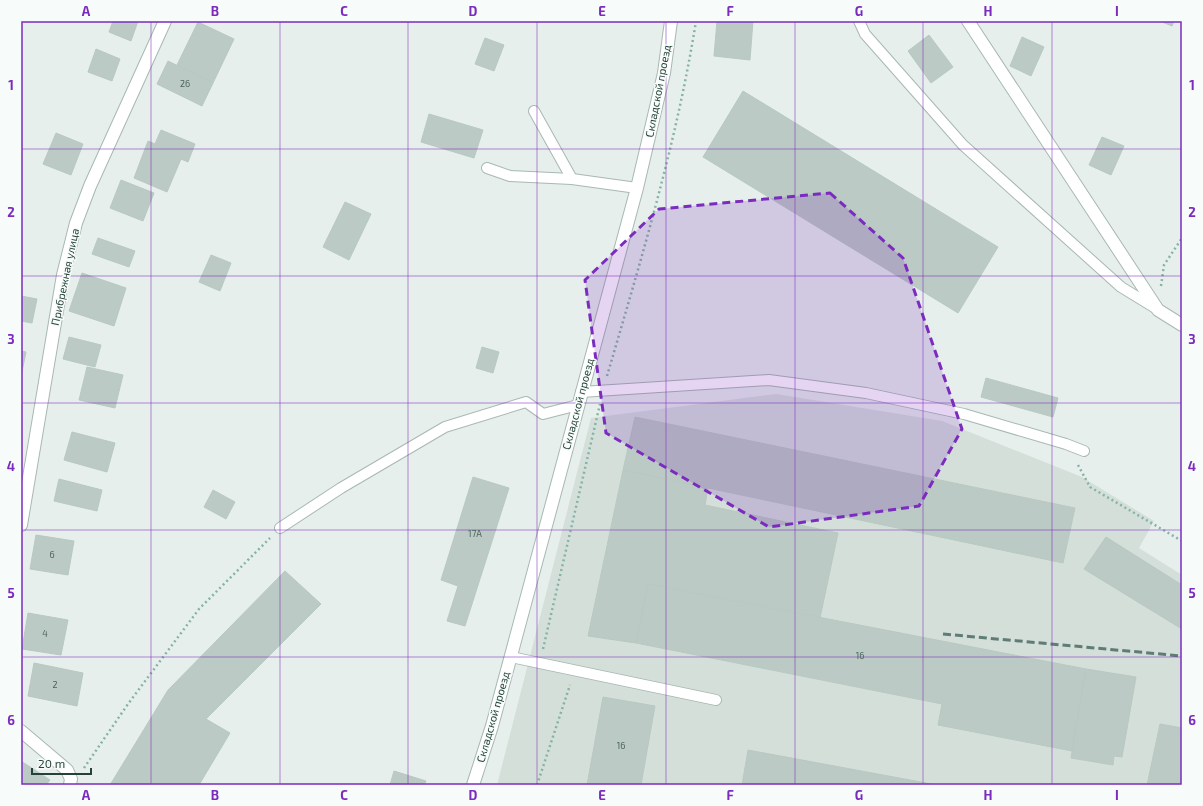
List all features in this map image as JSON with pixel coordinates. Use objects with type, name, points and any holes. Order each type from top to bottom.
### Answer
[{"type":"street","name":"Прибрежная улица","points":[[21,525],[63,275],[76,223],[90,186],[165,21]]},
{"type":"street","name":"Складской проезд","points":[[473,785],[492,726],[637,188],[664,73],[671,21]]},
{"type":"street","points":[[968,21],[1158,310],[1182,325]]},
{"type":"street","points":[[21,731],[67,770],[71,780],[70,785]]},
{"type":"lane","points":[[858,21],[866,34],[963,145],[1121,287],[1158,310]]},
{"type":"lane","points":[[534,110],[572,179]]},
{"type":"lane","points":[[487,168],[510,176],[572,179],[637,188]]},
{"type":"lane","points":[[581,392],[769,380],[866,393],[964,414],[1066,444],[1084,451]]},
{"type":"lane","points":[[280,528],[341,488],[445,427],[526,402],[543,414],[578,405]]},
{"type":"lane","points":[[510,657],[716,700]]},
{"type":"path","points":[[539,663],[603,391],[639,269],[671,144],[690,58],[696,21]]},
{"type":"path","points":[[1158,310],[1164,265],[1182,238]]},
{"type":"path","points":[[1066,444],[1090,487],[1182,541]]},
{"type":"path","points":[[81,773],[128,704],[199,609],[280,528]]},
{"type":"path","points":[[537,785],[575,670]]},
{"type":"highlighted area","points":[[830,193],[903,258],[962,429],[919,506],[769,527],[606,433],[585,280],[659,209]]},
{"type":"shaded area","points":[[776,394],[942,421],[1082,477],[1154,521],[1139,548],[1182,575],[1182,785],[497,785],[591,418]]},
{"type":"building","points":[[113,21],[138,21],[131,41],[109,32]]},
{"type":"building","points":[[717,21],[753,21],[750,60],[714,56]]},
{"type":"building","points":[[1160,21],[1174,21],[1172,26]]},
{"type":"building","points":[[198,22],[234,39],[213,83],[177,65]]},
{"type":"building","points":[[929,35],[953,67],[931,83],[908,51]]},
{"type":"building","points":[[1022,37],[1044,47],[1031,76],[1010,66]]},
{"type":"building","points":[[485,38],[504,45],[494,71],[475,64]]},
{"type":"building","points":[[96,49],[120,59],[112,81],[88,72]]},
{"type":"building","points":[[168,61],[213,83],[202,106],[157,84]]},
{"type":"building","points":[[743,91],[998,247],[958,313],[703,157]]},
{"type":"building","points":[[429,114],[483,130],[474,158],[421,142]]},
{"type":"building","points":[[161,130],[195,144],[188,162],[181,159],[167,192],[134,178],[148,141],[155,144]]},
{"type":"building","points":[[56,133],[83,144],[71,175],[43,164]]},
{"type":"building","points":[[1102,137],[1124,146],[1111,175],[1089,165]]},
{"type":"building","points":[[121,180],[154,193],[143,221],[110,208]]},
{"type":"building","points":[[345,202],[371,214],[349,260],[323,247]]},
{"type":"building","points":[[98,238],[135,251],[129,267],[92,254]]},
{"type":"building","points":[[211,255],[231,263],[220,291],[199,282]]},
{"type":"building","points":[[82,273],[126,288],[114,326],[69,311]]},
{"type":"building","points":[[21,296],[37,299],[32,323],[21,321]]},
{"type":"building","points":[[69,337],[101,345],[95,367],[63,359]]},
{"type":"building","points":[[482,347],[499,352],[493,373],[476,368]]},
{"type":"building","points":[[21,351],[26,352],[21,376]]},
{"type":"building","points":[[87,367],[123,375],[115,408],[79,400]]},
{"type":"building","points":[[986,378],[1058,398],[1053,417],[981,397]]},
{"type":"building","points":[[635,417],[1075,508],[1063,563],[623,470]]},
{"type":"building","points":[[72,432],[115,443],[107,472],[64,460]]},
{"type":"building","points":[[623,470],[708,488],[705,505],[838,533],[820,618],[648,584],[636,643],[588,636]]},
{"type":"building","points":[[473,477],[509,488],[465,626],[447,621],[458,586],[441,580]]},
{"type":"building","points":[[59,479],[102,490],[97,511],[54,501]]},
{"type":"building","points":[[213,490],[235,502],[226,519],[204,507]]},
{"type":"building","points":[[36,535],[74,541],[68,575],[30,569]]},
{"type":"building","points":[[1106,537],[1182,585],[1182,629],[1084,569]]},
{"type":"building","points":[[285,571],[321,604],[206,719],[230,733],[199,785],[110,785],[168,690]]},
{"type":"building","points":[[648,584],[1086,669],[1072,751],[938,725],[942,704],[636,643]]},
{"type":"building","points":[[28,613],[68,620],[61,655],[22,649]]},
{"type":"building","points":[[34,663],[83,673],[77,706],[28,696]]},
{"type":"building","points":[[1086,669],[1136,677],[1122,757],[1114,756],[1113,765],[1071,758]]},
{"type":"building","points":[[603,697],[655,706],[641,785],[587,785]]},
{"type":"building","points":[[1160,724],[1182,728],[1182,785],[1147,785]]},
{"type":"building","points":[[748,750],[937,785],[742,785]]},
{"type":"building","points":[[21,761],[50,780],[46,785],[21,785]]},
{"type":"building","points":[[394,771],[426,781],[424,785],[390,785]]},
{"type":"railway","points":[[943,634],[1182,656]]}]
